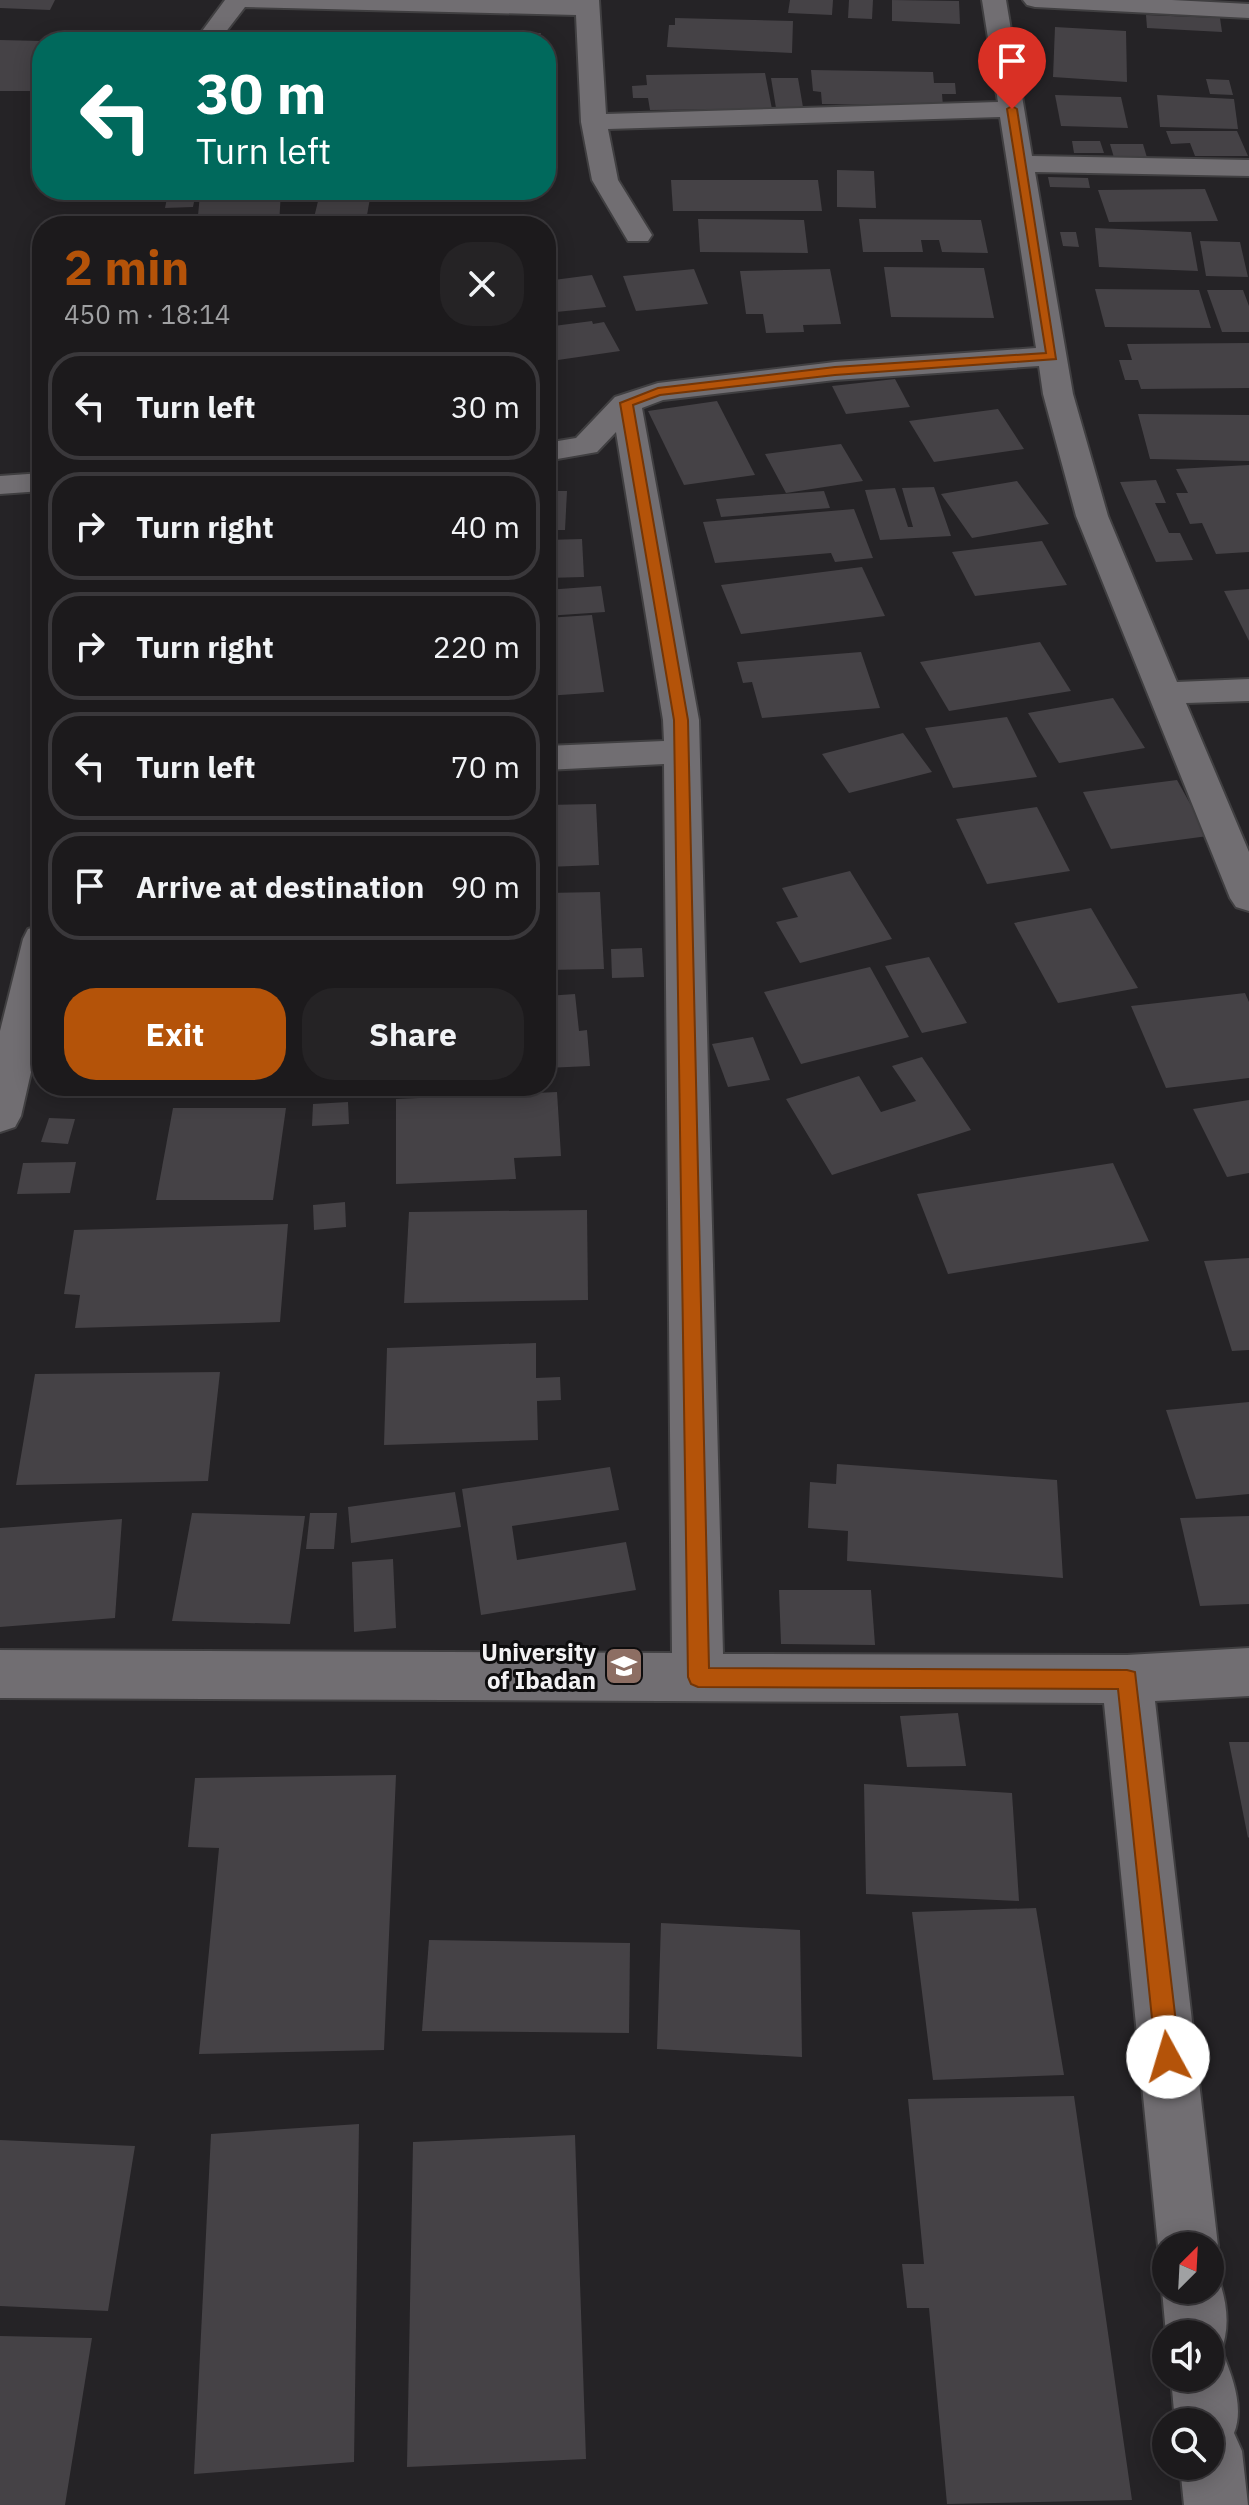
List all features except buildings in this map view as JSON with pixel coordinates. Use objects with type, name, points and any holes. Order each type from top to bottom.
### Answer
[{"type":"street","points":[[213,32],[237,0],[587,4],[594,122],[605,180],[638,235]]},
{"type":"street","points":[[994,0],[1058,394],[1092,516],[1249,898]]},
{"type":"street","points":[[1035,0],[1249,11]]},
{"type":"street","points":[[594,122],[1012,109]]},
{"type":"street","points":[[1021,164],[1249,168]]},
{"type":"street","points":[[556,450],[586,445],[626,403],[658,392],[835,371],[1052,356]]},
{"type":"street","points":[[626,403],[681,720],[698,1677]]},
{"type":"street","points":[[0,485],[32,483]]},
{"type":"street","points":[[1165,693],[1249,690]]},
{"type":"street","points":[[556,758],[681,752]]},
{"type":"street","points":[[0,1116],[32,981]]},
{"type":"street","points":[[0,1674],[1127,1679],[1249,1672]]},
{"type":"street","points":[[1127,1679],[1186,2232]]},
{"type":"street","points":[[1213,2480],[1216,2505]]},
{"type":"place","name":"University of Ibadan","points":[[624,1666]]},
{"type":"route","points":[[1012,109],[1052,356],[835,371],[658,392],[626,403],[681,720],[698,1677],[1127,1679],[1168,2057]]}]
